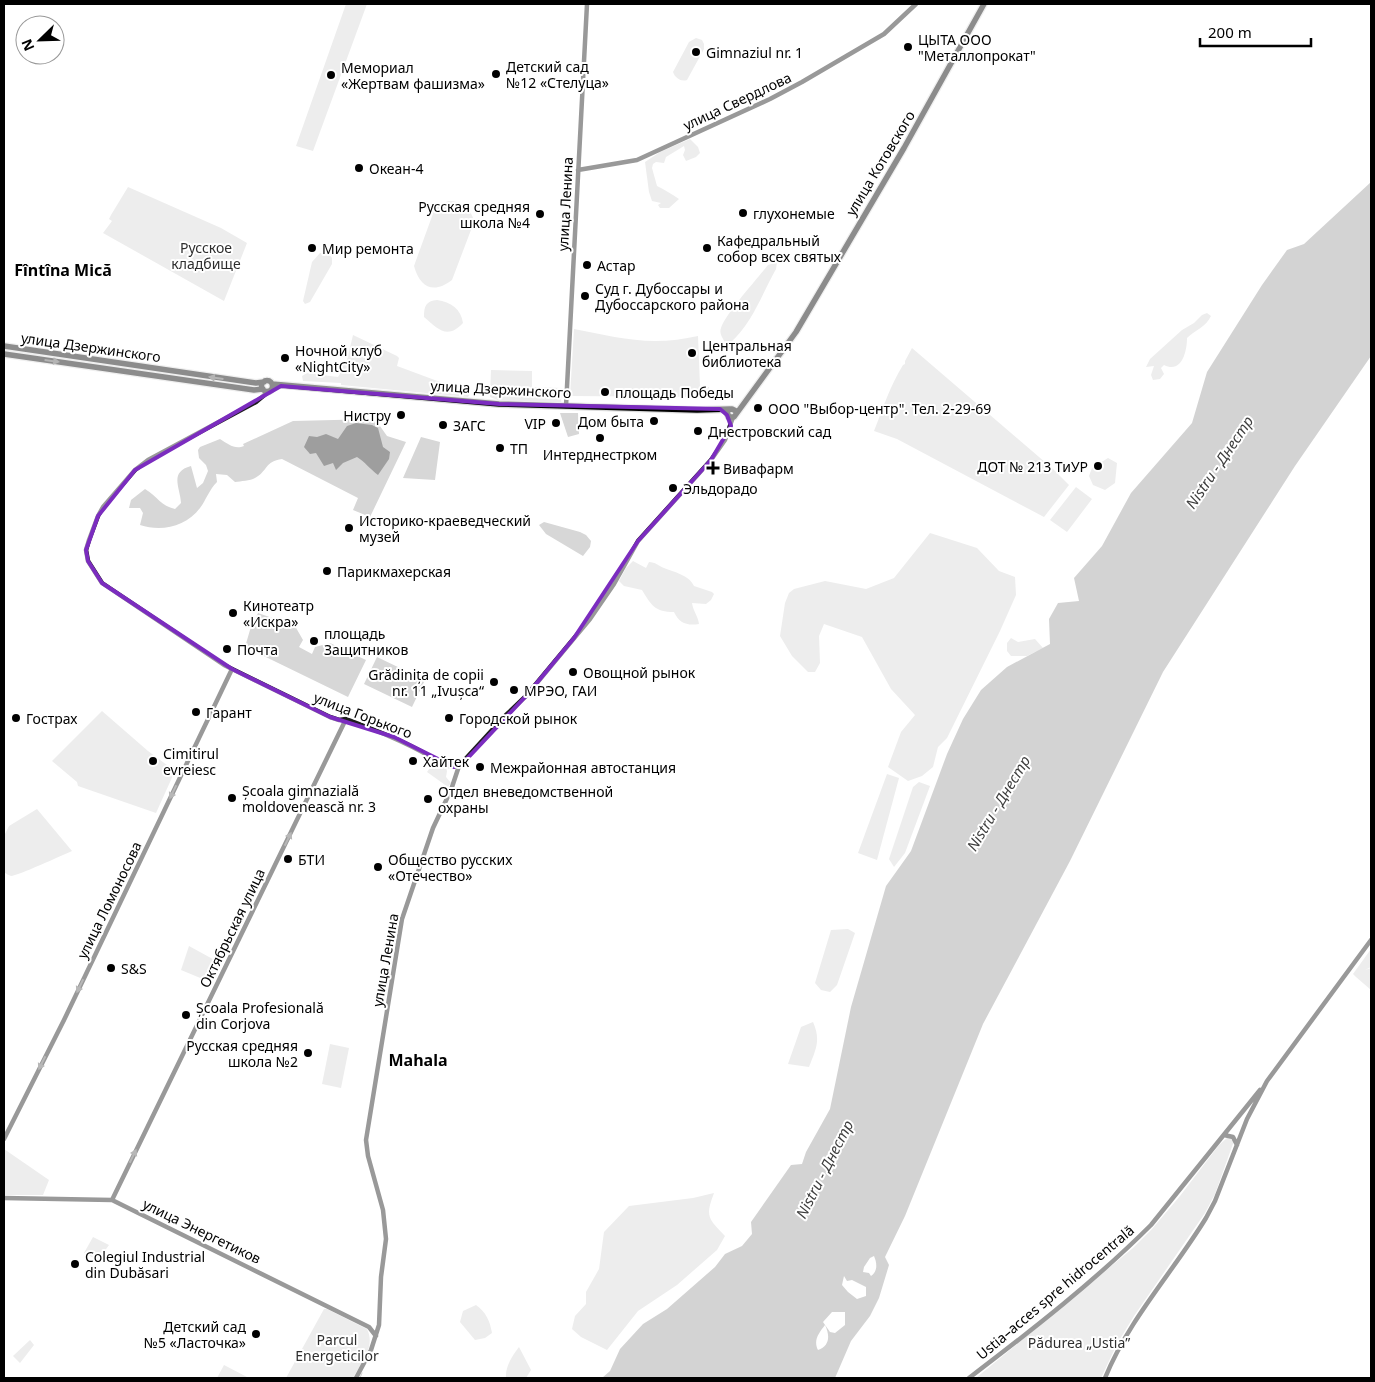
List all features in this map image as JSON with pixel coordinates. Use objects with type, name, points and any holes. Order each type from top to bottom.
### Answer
[{"type":"highway","name":"улица Котовского","points":[[731,413],[742,407],[796,332],[904,148],[984,4]]},
{"type":"highway","name":"улица Дзержинского","points":[[4,346],[256,384],[264,382],[262,384],[269,388]]},
{"type":"highway","name":"улица Дзержинского","points":[[4,354],[254,390],[281,386],[360,391],[499,404],[720,410],[731,413]]},
{"type":"street","name":"улица Ленина","points":[[566,406],[587,4]]},
{"type":"street","name":"улица Свердлова","points":[[578,170],[637,160],[770,99],[884,34],[916,4]]},
{"type":"street","name":"улица Горького","points":[[269,388],[260,399],[148,460],[135,470],[109,498],[98,516],[86,550],[88,561],[102,583],[232,669],[330,717],[339,720],[346,719],[404,742],[448,766],[459,766]]},
{"type":"street","name":"улица Ленина","points":[[356,1378],[372,1350],[376,1336],[380,1316],[381,1277],[386,1239],[383,1210],[368,1156],[366,1140],[402,920],[433,828],[451,790],[459,766],[526,696],[574,638],[596,609],[638,541],[711,460],[725,440],[730,426],[731,413]]},
{"type":"street","name":"улица Ломоносова","points":[[4,1139],[64,1020],[232,669]]},
{"type":"street","name":"Октябрьская улица","points":[[112,1200],[346,719]]},
{"type":"street","points":[[1105,1378],[1120,1346],[1206,1218],[1247,1120],[1267,1081],[1371,940]]},
{"type":"street","name":"Ustia–acces spre hidrocentrală","points":[[969,1378],[1022,1338],[1133,1243],[1151,1225],[1267,1081]]},
{"type":"street","points":[[1224,1135],[1233,1137],[1238,1144]]},
{"type":"street","name":"улица Энергетиков","points":[[4,1198],[112,1200],[369,1327],[376,1336]]},
{"type":"highlighted area","points":[[281,386],[499,404],[720,409],[727,415],[731,426],[711,460],[638,541],[574,638],[526,696],[463,763],[454,767],[394,737],[330,717],[232,669],[102,583],[88,561],[86,550],[98,516],[135,470]]},
{"type":"green space","name":"Мемориал «Жертвам фашизма»","points":[[346,4],[367,4],[313,151],[296,146]]},
{"type":"green space","points":[[696,38],[702,40],[704,49],[687,80],[680,80],[673,72],[689,42]]},
{"type":"green space","points":[[690,139],[698,147],[700,153],[696,157],[686,161],[683,155],[684,146],[666,157],[664,163],[656,162],[653,164],[652,168],[657,186],[679,199],[669,208],[660,208],[658,205],[661,203],[652,201],[649,192],[645,162],[660,152]]},
{"type":"green space","name":"Русское кладбище","points":[[128,187],[221,228],[247,243],[224,301],[103,233],[112,221],[109,219]]},
{"type":"green space","points":[[448,201],[458,202],[465,206],[471,212],[474,222],[452,280],[434,288],[424,284],[414,266],[435,208]]},
{"type":"green space","points":[[320,253],[329,254],[332,258],[332,264],[310,302],[305,304],[303,301],[312,262]]},
{"type":"green space","points":[[777,262],[776,269],[751,318],[730,343],[725,342],[720,330],[729,314],[768,265]]},
{"type":"green space","points":[[437,300],[447,302],[458,310],[463,323],[452,331],[447,332],[438,329],[424,317],[426,305]]},
{"type":"green space","points":[[1207,313],[1211,316],[1209,320],[1187,338],[1186,349],[1179,364],[1170,367],[1164,365],[1161,368],[1164,374],[1160,379],[1153,380],[1151,375],[1154,366],[1146,367],[1150,359],[1182,330]]},
{"type":"green space","points":[[574,329],[645,341],[672,340],[698,336],[700,386],[709,387],[708,397],[570,396]]},
{"type":"green space","points":[[353,335],[397,356],[399,358],[397,366],[470,394],[468,397],[341,385],[341,383],[303,381],[302,376],[307,373],[338,377],[344,362],[347,360]]},
{"type":"green space","points":[[912,348],[1053,469],[1069,485],[1044,517],[897,439],[874,431],[890,389]]},
{"type":"green space","points":[[491,370],[532,371],[532,387],[562,388],[561,403],[500,401],[490,397]]},
{"type":"green space","points":[[560,413],[578,413],[579,434],[568,437]]},
{"type":"green space","points":[[375,419],[387,436],[406,442],[370,517],[353,510],[358,498],[282,459],[269,464],[259,476],[251,480],[235,482],[227,475],[216,474],[217,482],[200,508],[188,520],[180,524],[165,528],[140,525],[143,513],[140,508],[129,508],[131,500],[145,489],[170,508],[175,509],[181,503],[177,481],[180,472],[191,466],[197,488],[203,483],[208,471],[206,465],[199,458],[198,450],[200,447],[220,439],[232,446],[241,447],[244,446],[243,444],[293,421]]},
{"type":"green space","points":[[421,437],[440,442],[435,480],[403,478]]},
{"type":"green space","points":[[1108,458],[1117,463],[1115,483],[1105,490],[1093,485],[1089,476],[1092,468]]},
{"type":"green space","points":[[1076,487],[1092,499],[1067,532],[1050,520]]},
{"type":"green space","points":[[544,522],[586,535],[591,541],[590,547],[583,556],[546,534],[539,525]]},
{"type":"green space","points":[[930,533],[977,548],[999,571],[1015,577],[1016,595],[947,738],[938,747],[933,767],[922,776],[908,781],[888,767],[901,732],[915,715],[891,689],[862,637],[824,624],[819,636],[820,663],[815,672],[808,672],[792,656],[780,636],[785,603],[789,593],[794,589],[825,581],[866,589],[894,578]]},
{"type":"green space","points":[[633,561],[646,568],[649,562],[655,563],[689,579],[694,586],[712,592],[714,594],[711,600],[706,604],[692,603],[699,624],[691,625],[684,623],[678,619],[674,612],[662,611],[654,607],[642,590],[624,586],[619,581],[626,568]]},
{"type":"green space","points":[[258,613],[295,626],[303,640],[299,647],[312,654],[315,647],[330,643],[366,660],[348,697],[245,647]]},
{"type":"green space","points":[[1011,638],[1018,642],[1035,639],[1043,648],[1027,656],[1011,656],[1007,651],[1007,643]]},
{"type":"green space","points":[[377,657],[425,680],[412,707],[364,684]]},
{"type":"green space","points":[[102,711],[148,751],[175,771],[156,813],[78,786],[77,782],[52,761]]},
{"type":"green space","points":[[434,762],[446,768],[446,777],[451,783],[448,787],[427,772]]},
{"type":"green space","points":[[887,774],[899,778],[877,860],[858,853]]},
{"type":"green space","points":[[919,782],[930,786],[905,853],[894,867],[889,859],[913,787]]},
{"type":"green space","points":[[37,809],[72,851],[11,876],[4,872],[4,836],[9,826]]},
{"type":"green space","points":[[848,929],[855,933],[837,985],[830,992],[821,990],[815,983],[831,930]]},
{"type":"green space","points":[[189,946],[220,963],[210,982],[181,970]]},
{"type":"green space","points":[[1371,949],[1371,967],[1365,970],[1371,968],[1371,990],[1353,974]]},
{"type":"green space","points":[[813,1022],[817,1039],[809,1067],[788,1064],[801,1027]]},
{"type":"green space","points":[[330,1044],[349,1048],[341,1088],[322,1084]]},
{"type":"green space","name":"Pădurea „Ustia”","points":[[1228,1137],[1234,1141],[1215,1194],[1205,1213],[1134,1316],[1117,1344],[1101,1378],[976,1378],[1133,1248],[1152,1229],[1219,1145]]},
{"type":"green space","points":[[4,1149],[49,1180],[43,1195],[4,1195]]},
{"type":"green space","points":[[714,1193],[709,1212],[710,1217],[725,1236],[717,1250],[677,1285],[638,1311],[607,1350],[581,1337],[572,1329],[575,1316],[586,1304],[586,1292],[599,1269],[604,1232],[629,1206],[693,1198]]},
{"type":"green space","points":[[93,1237],[109,1245],[98,1260],[84,1253]]},
{"type":"green space","points":[[476,1305],[487,1317],[492,1333],[485,1338],[475,1340],[460,1322],[463,1311]]},
{"type":"green space","name":"Parcul Energeticilor","points":[[324,1309],[367,1329],[370,1342],[363,1361],[353,1378],[286,1378]]},
{"type":"green space","points":[[30,1340],[34,1345],[20,1363],[13,1356]]},
{"type":"green space","points":[[519,1347],[531,1370],[526,1378],[506,1378],[508,1366]]},
{"type":"green space","points":[[224,1365],[247,1377],[217,1378]]},
{"type":"water","name":"Nistru - Днестр","points":[[1371,182],[1371,356],[1295,466],[1163,672],[1070,861],[983,1024],[905,1216],[885,1257],[889,1265],[879,1298],[870,1316],[851,1341],[835,1378],[602,1378],[610,1371],[620,1349],[643,1324],[667,1309],[715,1267],[725,1254],[742,1246],[752,1234],[751,1222],[791,1165],[802,1164],[806,1152],[830,1109],[851,1007],[886,886],[911,851],[947,754],[963,719],[981,690],[1007,667],[1050,644],[1049,619],[1058,603],[1079,601],[1074,578],[1102,546],[1131,493],[1192,423],[1207,372],[1262,285],[1287,250],[1304,244]],"holes":[[[874,1256],[876,1264],[875,1272],[871,1276],[869,1273],[863,1272],[870,1258]],[[844,1276],[847,1281],[852,1280],[866,1287],[866,1296],[857,1299],[842,1285]],[[832,1312],[845,1312],[845,1325],[835,1333],[830,1332],[823,1322]],[[825,1325],[828,1340],[825,1346],[818,1350],[816,1340]]]},
{"type":"water","points":[[356,423],[372,425],[378,428],[383,447],[390,452],[389,459],[378,475],[357,457],[343,463],[336,470],[333,463],[324,466],[316,453],[310,454],[304,447],[309,436],[317,437],[326,434],[338,439],[347,426]]},
{"type":"waterway","points":[[360,1378],[362,1373]]},
{"type":"place","name":"ЦЫТА ООО \"Металлопрокат\"","points":[[908,47]]},
{"type":"place","name":"Gimnaziul nr. 1","points":[[696,52]]},
{"type":"place","name":"Детский сад №12 «Стелуца»","points":[[496,74]]},
{"type":"place","name":"Мемориал «Жертвам фашизма»","points":[[331,75]]},
{"type":"place","name":"Океан-4","points":[[359,168]]},
{"type":"place","name":"глухонемые","points":[[743,213]]},
{"type":"place","name":"Русская средняя школа №4","points":[[540,214]]},
{"type":"place","name":"Мир ремонта","points":[[312,248]]},
{"type":"place","name":"Кафедральный собор всех святых","points":[[707,248]]},
{"type":"place","name":"Астар","points":[[587,265]]},
{"type":"place","name":"Суд г. Дубоссары и Дубоссарского района","points":[[585,296]]},
{"type":"place","name":"Центральная библиотека","points":[[692,353]]},
{"type":"place","name":"Ночной клуб «NightCity»","points":[[285,358]]},
{"type":"place","name":"площадь Победы","points":[[605,392]]},
{"type":"place","name":"ООО \"Выбор-центр\". Тел. 2-29-69","points":[[758,408]]},
{"type":"place","name":"Нистру","points":[[401,415]]},
{"type":"place","name":"Дом быта","points":[[654,421]]},
{"type":"place","name":"VIP","points":[[556,423]]},
{"type":"place","name":"ЗАГС","points":[[443,425]]},
{"type":"place","name":"Днестровский сад","points":[[698,431]]},
{"type":"place","name":"Интерднестрком","points":[[600,438]]},
{"type":"place","name":"ТП","points":[[500,448]]},
{"type":"place","name":"ДОТ № 213 ТиУР","points":[[1098,466]]},
{"type":"place","name":"Вивафарм","points":[[713,468]]},
{"type":"place","name":"Эльдорадо","points":[[673,488]]},
{"type":"place","name":"Историко-краеведческий музей","points":[[349,528]]},
{"type":"place","name":"Парикмахерская","points":[[327,571]]},
{"type":"place","name":"Кинотеатр «Искра»","points":[[233,613]]},
{"type":"place","name":"площадь Защитников","points":[[314,641]]},
{"type":"place","name":"Почта","points":[[227,649]]},
{"type":"place","name":"Овощной рынок","points":[[573,672]]},
{"type":"place","name":"Grădinița de copii nr. 11 „Ivușca“","points":[[494,682]]},
{"type":"place","name":"МРЭО, ГАИ","points":[[514,690]]},
{"type":"place","name":"Гарант","points":[[196,712]]},
{"type":"place","name":"Гострах","points":[[16,718]]},
{"type":"place","name":"Городской рынок","points":[[449,718]]},
{"type":"place","name":"Cimitirul evreiesc","points":[[153,761]]},
{"type":"place","name":"Хайтек","points":[[413,761]]},
{"type":"place","name":"Межрайонная автостанция","points":[[480,767]]},
{"type":"place","name":"Școala gimnazială moldovenească nr. 3","points":[[232,798]]},
{"type":"place","name":"Отдел вневедомственной охраны","points":[[428,799]]},
{"type":"place","name":"БТИ","points":[[288,859]]},
{"type":"place","name":"Общество русских «Отечество»","points":[[378,867]]},
{"type":"place","name":"S&S","points":[[111,968]]},
{"type":"place","name":"Școala Profesională din Corjova","points":[[186,1015]]},
{"type":"place","name":"Русская средняя школа №2","points":[[308,1053]]},
{"type":"place","name":"Colegiul Industrial din Dubăsari","points":[[75,1264]]},
{"type":"place","name":"Детский сад №5 «Ласточка»","points":[[256,1334]]},
{"type":"district","name":"Fîntîna Mică","points":[[63,270]]},
{"type":"district","name":"Mahala","points":[[418,1060]]}]
